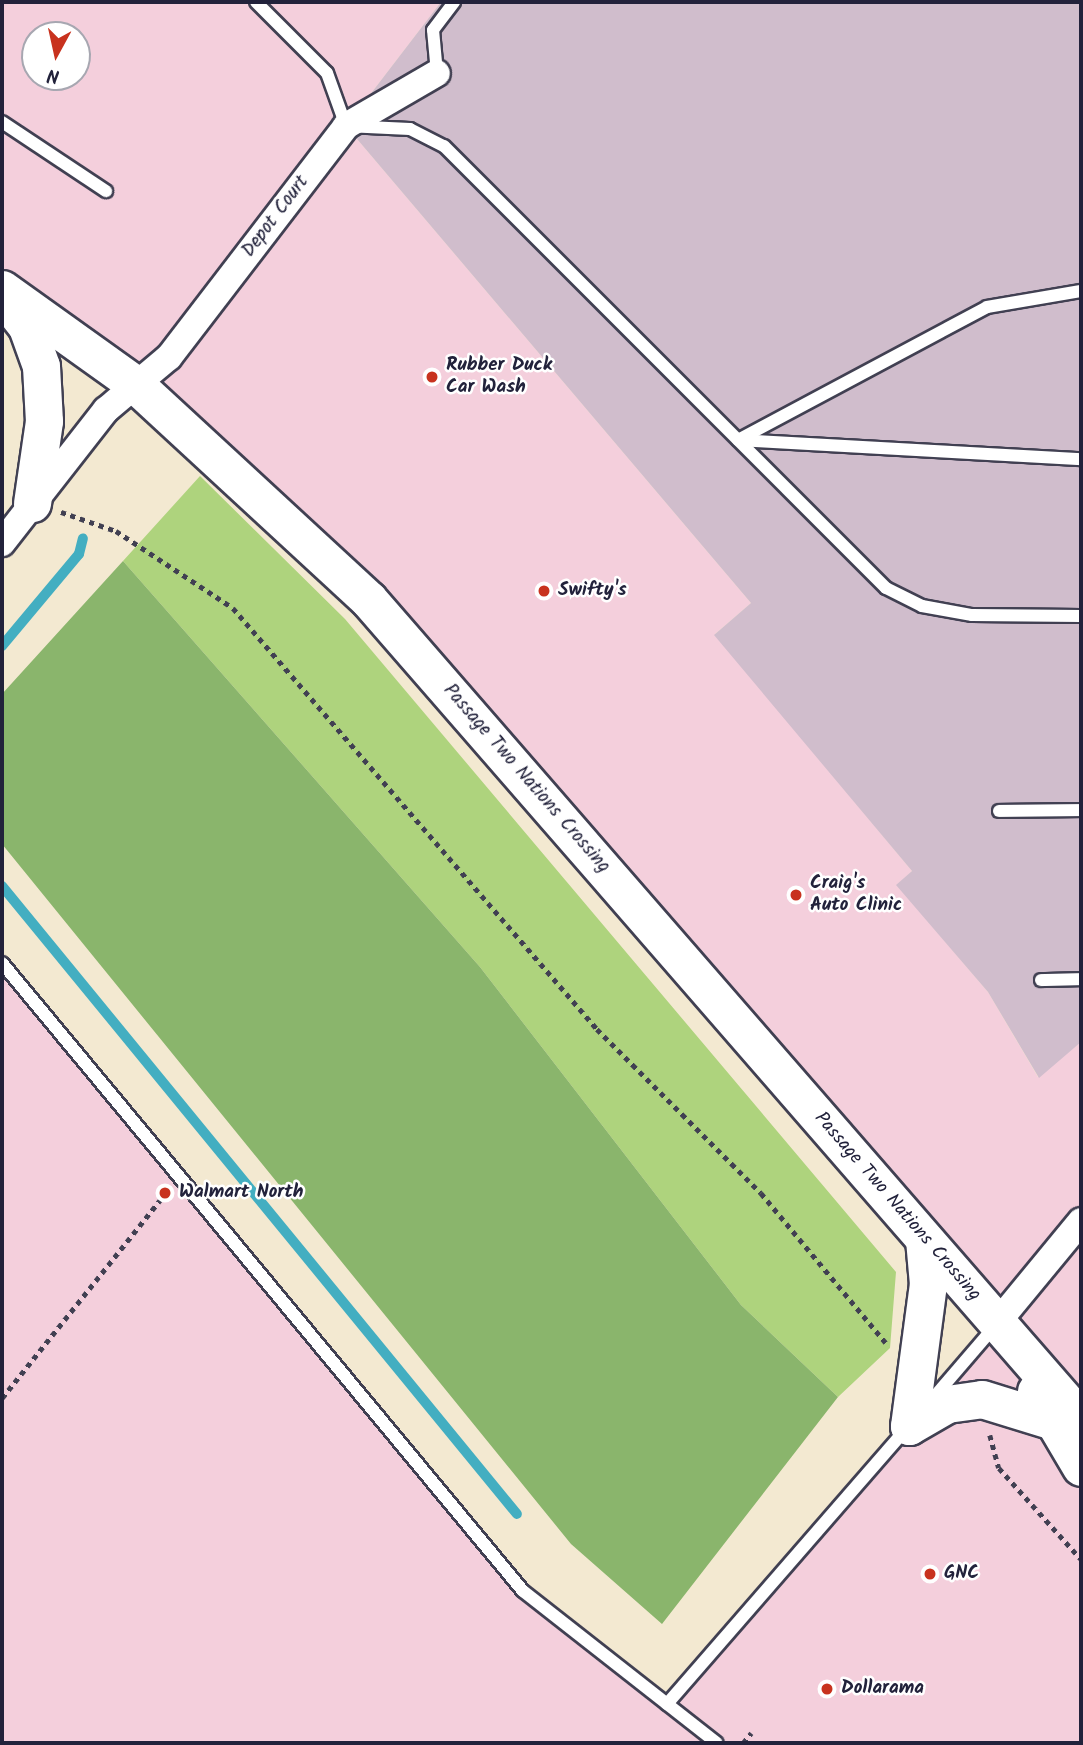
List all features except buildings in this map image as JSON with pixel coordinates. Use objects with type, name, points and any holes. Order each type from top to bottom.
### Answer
[{"type":"main road","name":"Passage Two Nations Crossing","points":[[2,289],[136,385],[368,599],[997,1324],[1067,1420],[1081,1467]]},
{"type":"main road","points":[[2,295],[27,327],[41,366],[44,421],[32,503]]},
{"type":"main road","points":[[909,1426],[913,1376],[928,1284],[924,1239]]},
{"type":"main road","points":[[909,1426],[947,1404],[982,1399],[1067,1420]]},
{"type":"street","name":"Depot Court","points":[[2,543],[106,410],[169,356],[346,126],[437,73]]},
{"type":"street","points":[[997,1324],[1081,1221]]},
{"type":"lane","points":[[256,2],[327,73],[346,126],[410,129],[444,146],[886,588],[922,606],[972,615],[1081,616]]},
{"type":"lane","points":[[437,73],[433,30],[454,2]]},
{"type":"lane","points":[[2,122],[106,191]]},
{"type":"lane","points":[[738,440],[987,307],[1081,291]]},
{"type":"lane","points":[[738,440],[1081,459]]},
{"type":"lane","points":[[999,811],[1081,810]]},
{"type":"lane","points":[[2,963],[523,1591],[717,1743]]},
{"type":"lane","points":[[1041,980],[1081,979]]},
{"type":"lane","points":[[667,1704],[997,1324]]},
{"type":"path","points":[[32,503],[116,531],[233,608],[597,1029],[761,1193],[913,1376]]},
{"type":"path","points":[[2,1398],[179,1177]]},
{"type":"path","points":[[989,1431],[999,1468],[1081,1559]]},
{"type":"path","points":[[743,1743],[751,1733]]},
{"type":"shaded area","points":[[2,2],[441,2],[346,126],[751,603],[715,634],[912,871],[897,885],[988,992],[1038,1077],[1081,1042],[1081,1743],[2,1743],[2,963],[523,1591],[667,1704],[997,1324],[368,599],[2,289]]},
{"type":"shaded area","points":[[441,2],[1081,2],[1081,1042],[1039,1078],[988,992],[896,885],[912,871],[714,635],[751,603],[346,126]]},
{"type":"green space","points":[[200,476],[345,619],[896,1272],[890,1348],[838,1397],[741,1305],[480,967],[123,561]]},
{"type":"green space","points":[[123,561],[480,967],[741,1305],[838,1397],[662,1624],[571,1544],[2,844],[2,694]]},
{"type":"waterway","points":[[2,646],[79,554],[83,538]]},
{"type":"waterway","points":[[2,886],[517,1514]]},
{"type":"place","name":"Rubber Duck Car Wash","points":[[432,377]]},
{"type":"place","name":"Swifty's","points":[[544,591]]},
{"type":"place","name":"Craig's Auto Clinic","points":[[796,895]]},
{"type":"place","name":"Walmart North","points":[[165,1193]]},
{"type":"place","name":"GNC","points":[[930,1574]]},
{"type":"place","name":"Dollarama","points":[[827,1689]]}]
